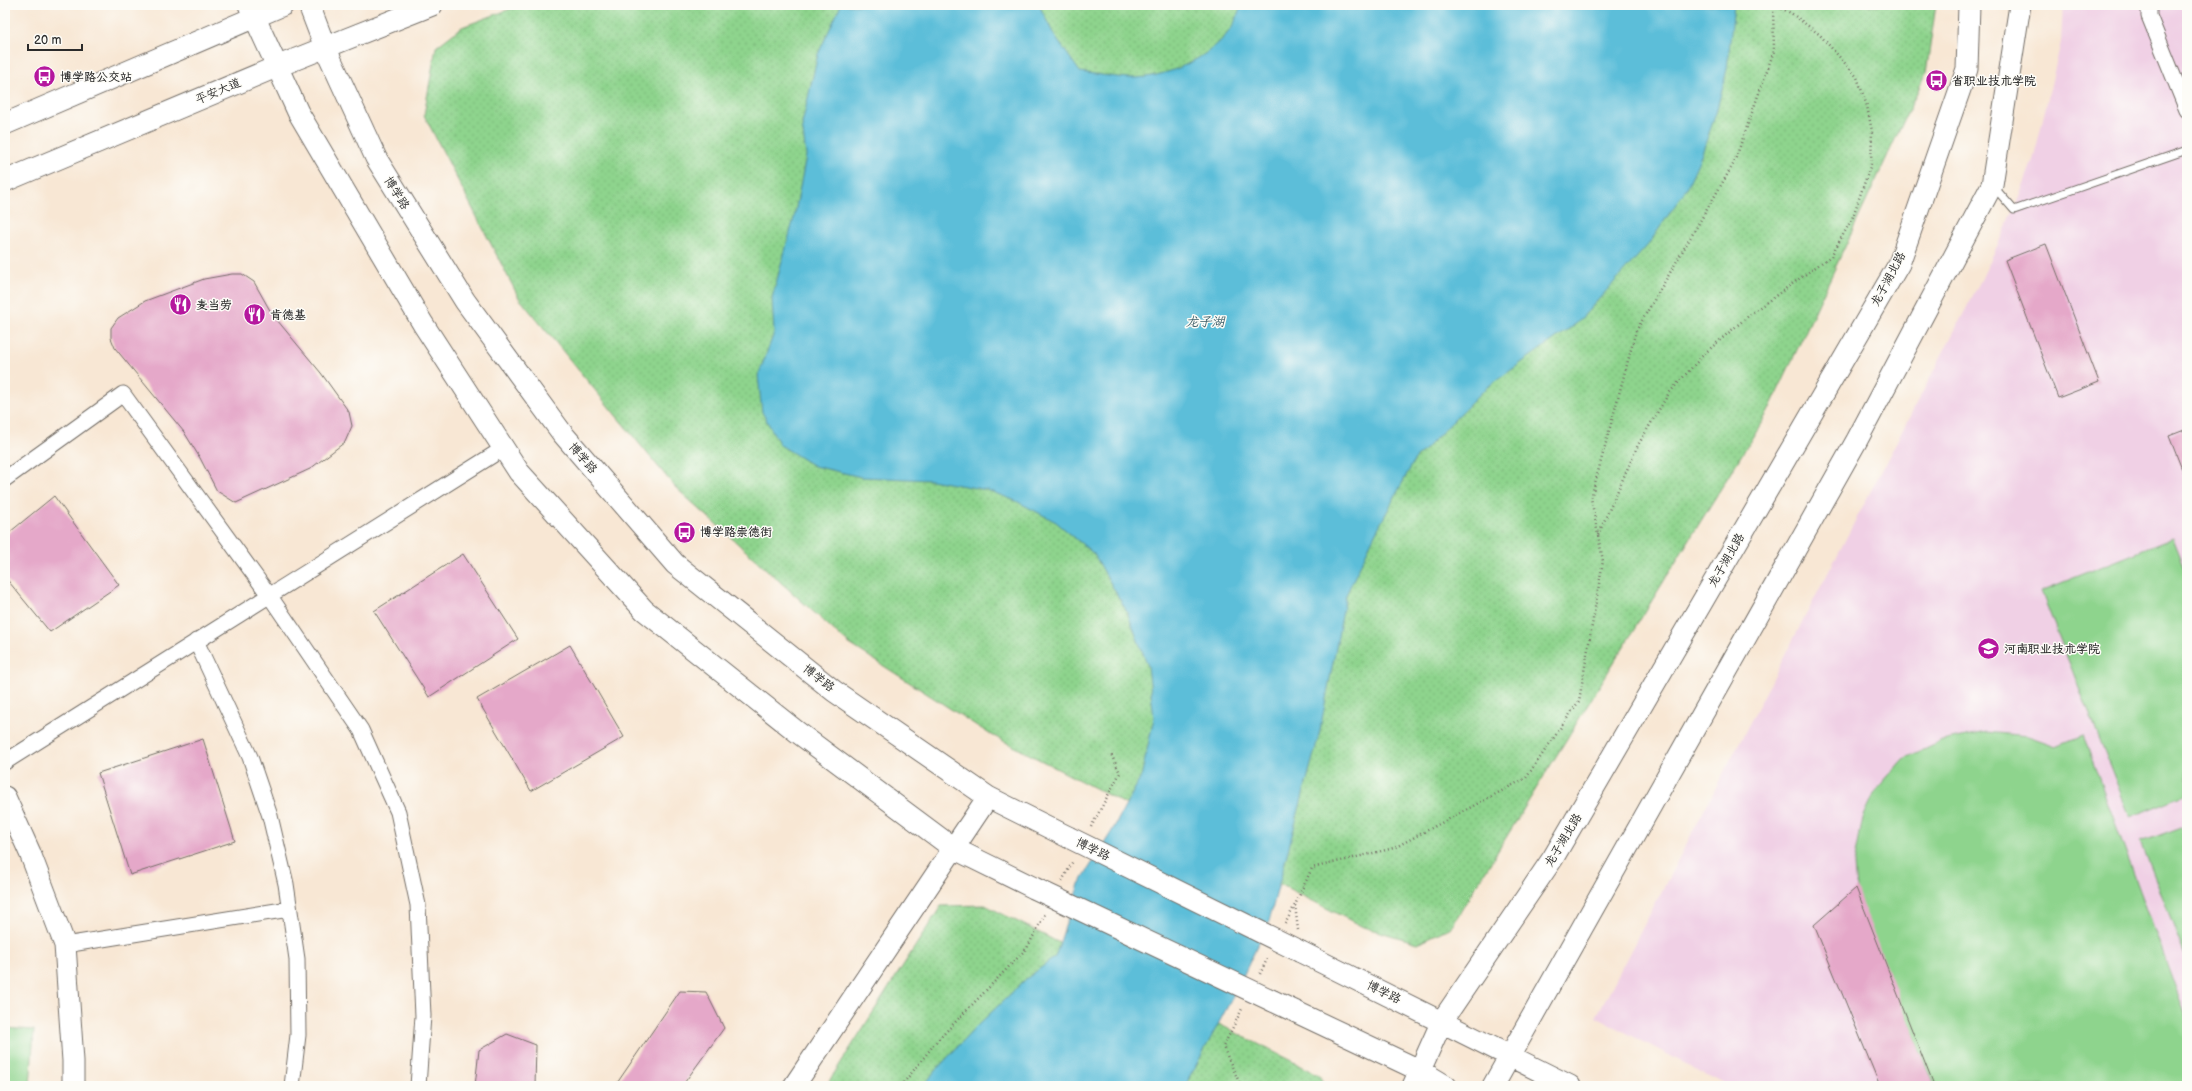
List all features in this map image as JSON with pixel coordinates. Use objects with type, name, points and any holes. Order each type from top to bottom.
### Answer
[{"type":"main road","points":[[5,124],[252,11],[283,5]]},
{"type":"main road","name":"博学路","points":[[309,5],[326,47],[376,158],[465,301],[562,433],[675,564],[834,691],[988,797],[1442,1021],[1509,1057],[1570,1086]]},
{"type":"main road","name":"平安大道","points":[[5,181],[276,67],[432,5]]},
{"type":"main road","name":"龙子湖北路","points":[[1417,1079],[1442,1021],[1552,858],[1899,264],[1967,69],[1969,5]]},
{"type":"main road","points":[[1493,1086],[1857,440],[1992,185],[2020,5]]},
{"type":"main road","points":[[252,11],[276,67],[298,112],[423,324],[519,472],[644,610],[796,731],[953,848],[1273,1001],[1417,1079],[1446,1086]]},
{"type":"main road","points":[[5,797],[30,853],[66,945],[73,1061],[73,1086]]},
{"type":"main road","points":[[794,1086],[988,797]]},
{"type":"street","points":[[2149,5],[2149,16],[2187,110]]},
{"type":"street","points":[[5,479],[123,394],[269,595],[361,730],[398,812],[418,905],[423,1016],[418,1086]]},
{"type":"street","points":[[5,762],[504,448]]},
{"type":"street","points":[[196,641],[250,757],[270,816],[289,909],[297,959],[298,1035],[292,1086]]},
{"type":"street","points":[[66,945],[289,909]]},
{"type":"lane","points":[[1992,185],[2014,210],[2187,150]]},
{"type":"path","points":[[1301,952],[1295,904],[1312,868],[1394,848],[1526,778],[1579,701],[1603,561],[1598,536],[1591,498],[1636,331],[1734,163],[1774,51],[1773,5],[1791,13],[1820,35],[1857,77],[1867,106],[1872,131],[1871,164],[1852,219],[1831,256],[1753,312],[1705,353],[1668,393],[1638,445],[1598,536]]},
{"type":"path","points":[[1090,829],[1120,773],[1110,754]]},
{"type":"path","points":[[1060,885],[1075,857]]},
{"type":"path","points":[[901,1086],[937,1041],[1027,948],[1046,913]]},
{"type":"shaded area","name":"河南职业技术学院","points":[[2063,5],[2187,5],[2187,1086],[1728,1086],[1596,1017],[1981,280],[2014,210],[2034,157],[2061,42]]},
{"type":"green space","points":[[521,5],[1936,5],[1926,73],[1768,412],[1451,927],[1418,943],[1363,927],[988,733],[848,643],[675,487],[519,298],[424,115],[436,47],[462,27]]},
{"type":"green space","points":[[2173,538],[2187,573],[2187,794],[2130,817],[2041,591]]},
{"type":"green space","points":[[1986,732],[2028,736],[2056,746],[2083,735],[2187,1019],[2187,1086],[1935,1086],[1857,902],[1854,864],[1863,818],[1876,790],[1903,759],[1942,741]]},
{"type":"green space","points":[[2187,825],[2187,960],[2141,842]]},
{"type":"green space","points":[[985,905],[1319,1075],[1325,1086],[826,1086],[941,906]]},
{"type":"green space","points":[[5,1028],[34,1030],[30,1086],[5,1086]]},
{"type":"water","name":"龙子湖","points":[[841,5],[1039,5],[1054,35],[1080,72],[1129,78],[1157,75],[1171,71],[1198,58],[1210,50],[1232,28],[1241,5],[1734,5],[1727,69],[1716,113],[1701,156],[1686,189],[1648,245],[1577,323],[1486,388],[1415,459],[1375,534],[1346,595],[1319,735],[1269,921],[1237,989],[1185,1086],[924,1086],[934,1072],[977,1026],[1026,979],[1055,957],[1079,884],[1112,831],[1141,777],[1154,718],[1148,666],[1127,612],[1094,554],[1056,522],[1016,501],[987,490],[931,480],[861,477],[814,466],[780,445],[762,412],[758,376],[774,333],[772,298],[794,218],[806,156],[802,124],[818,54]]},
{"type":"building","points":[[2046,244],[2099,382],[2058,398],[2005,260]]},
{"type":"building","points":[[232,274],[242,274],[254,282],[272,314],[321,373],[349,412],[352,426],[345,442],[310,469],[236,503],[217,491],[200,458],[184,432],[115,348],[111,338],[111,328],[118,318],[145,301],[204,279]]},
{"type":"building","points":[[2187,429],[2187,482],[2169,436]]},
{"type":"building","points":[[54,496],[119,585],[50,632],[5,577],[5,536]]},
{"type":"building","points":[[463,554],[518,639],[429,697],[374,611]]},
{"type":"building","points":[[570,645],[624,737],[531,791],[477,699]]},
{"type":"building","points":[[203,739],[235,841],[130,875],[98,773]]},
{"type":"building","points":[[1856,888],[1934,1086],[1880,1086],[1814,925]]},
{"type":"building","points":[[680,991],[706,992],[724,1028],[682,1086],[615,1086]]},
{"type":"building","points":[[507,1034],[536,1045],[535,1086],[475,1086],[479,1050]]},
{"type":"place","name":"博学路公交站","points":[[45,77]]},
{"type":"place","name":"省职业技术学院","points":[[1936,81]]},
{"type":"place","name":"麦当劳","points":[[181,305]]},
{"type":"place","name":"肯德基","points":[[254,315]]},
{"type":"place","name":"博学路崇德街","points":[[685,532]]},
{"type":"place","name":"河南职业技术学院","points":[[1988,649]]}]
